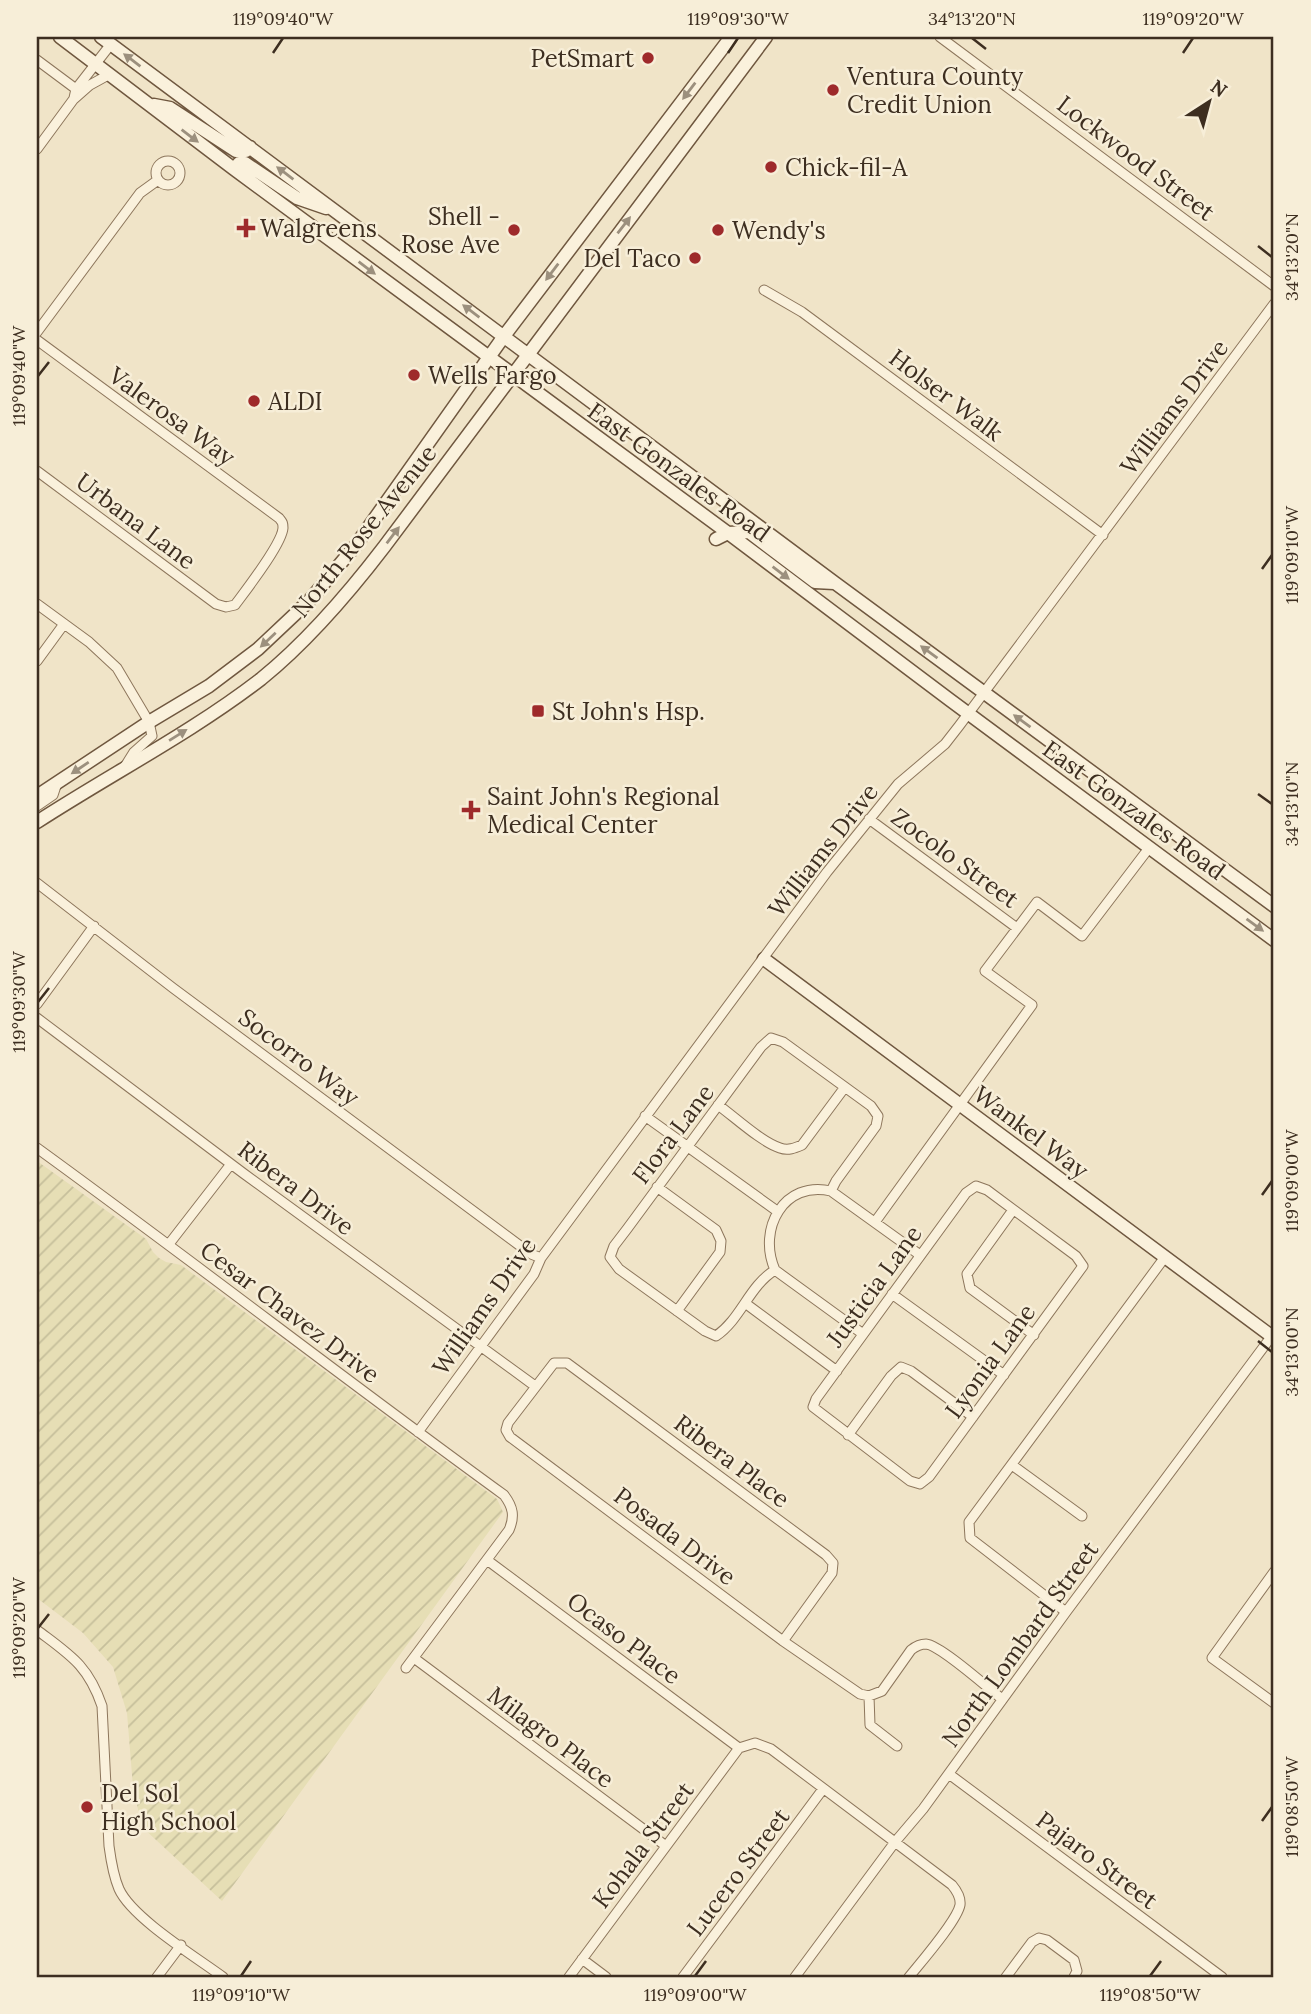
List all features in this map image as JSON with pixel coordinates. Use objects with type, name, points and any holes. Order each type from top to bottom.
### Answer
[{"type":"main road","name":"East Gonzales Road","points":[[60,37],[512,375],[722,536],[1274,940]]},
{"type":"main road","name":"North Rose Avenue","points":[[37,796],[209,686],[258,649],[309,601],[356,545],[514,322],[731,37]]},
{"type":"main road","name":"North Rose Avenue","points":[[37,822],[238,696],[303,641],[337,606],[766,37]]},
{"type":"main road","name":"East Gonzales Road","points":[[106,40],[1274,906]]},
{"type":"main road","points":[[149,104],[170,108],[236,151],[242,153],[250,147]]},
{"type":"main road","points":[[234,169],[239,163],[245,163],[297,198],[337,212]]},
{"type":"main road","points":[[722,536],[749,532],[815,582],[835,583]]},
{"type":"main road","name":"Wankel Way","points":[[764,959],[1273,1336]]},
{"type":"street","name":"Lockwood Street","points":[[940,37],[1274,286]]},
{"type":"street","points":[[37,149],[79,91],[106,40]]},
{"type":"street","points":[[37,60],[79,91]]},
{"type":"street","points":[[79,91],[110,74]]},
{"type":"street","points":[[37,332],[140,193],[158,180]]},
{"type":"street","name":"Holser Walk","points":[[764,290],[802,312],[1103,535]]},
{"type":"street","name":"Williams Drive","points":[[418,1432],[534,1274],[541,1258],[827,872],[898,784],[945,744],[1274,304]]},
{"type":"street","name":"Valerosa Way","points":[[37,340],[268,510],[283,524],[283,531],[275,547],[236,605],[226,607],[212,601]]},
{"type":"street","name":"Urbana Lane","points":[[37,471],[212,601]]},
{"type":"street","points":[[37,604],[105,655],[117,668],[149,722],[152,736],[134,752],[124,768]]},
{"type":"street","points":[[37,661],[64,624]]},
{"type":"street","points":[[37,806],[53,795],[57,783]]},
{"type":"street","name":"Zocolo Street","points":[[869,819],[1017,928],[1037,902],[1082,936],[1149,848]]},
{"type":"street","name":"Socorro Way","points":[[37,883],[184,997],[531,1254],[541,1258]]},
{"type":"street","points":[[37,1004],[94,926]]},
{"type":"street","points":[[875,1222],[1032,1005],[985,971],[1017,928]]},
{"type":"street","name":"Ribera Drive","points":[[37,1018],[479,1348],[535,1386]]},
{"type":"street","name":"Flora Lane","points":[[677,1311],[619,1269],[611,1258],[614,1246],[761,1047],[771,1038],[783,1042],[845,1087]]},
{"type":"street","points":[[718,1105],[768,1142],[782,1149],[792,1149],[802,1144],[845,1087],[871,1106],[878,1116],[876,1126],[835,1181],[831,1191]]},
{"type":"street","points":[[645,1116],[777,1211]]},
{"type":"street","name":"Cesar Chavez Drive","points":[[37,1149],[169,1244],[245,1304],[504,1495],[513,1512],[509,1530],[486,1560]]},
{"type":"street","points":[[169,1244],[231,1164]]},
{"type":"street","name":"Justicia Lane","points":[[848,1435],[814,1409],[816,1399],[920,1255],[976,1186],[987,1190],[1013,1210]]},
{"type":"street","points":[[657,1187],[716,1230],[721,1241],[720,1252],[677,1311],[716,1336],[725,1330],[763,1277],[775,1270]]},
{"type":"street","points":[[863,1334],[775,1270],[770,1259],[768,1240],[777,1211],[802,1193],[820,1189],[831,1191],[920,1255]]},
{"type":"street","points":[[1013,1210],[967,1274],[970,1288],[1034,1335]]},
{"type":"street","name":"Lyonia Lane","points":[[848,1435],[910,1481],[919,1484],[929,1477],[1034,1335],[1083,1266],[1076,1256],[1013,1210]]},
{"type":"street","points":[[1066,1612],[970,1538],[969,1522],[1165,1257]]},
{"type":"street","points":[[892,1294],[1004,1375]]},
{"type":"street","points":[[745,1303],[837,1371]]},
{"type":"street","name":"North Lombard Street","points":[[795,1977],[895,1842],[923,1809],[1066,1612],[1273,1336]]},
{"type":"street","name":"Ribera Place","points":[[535,1386],[554,1363],[566,1363],[826,1555],[833,1563],[832,1573],[783,1641]]},
{"type":"street","points":[[848,1435],[891,1376],[901,1367],[911,1371],[973,1417]]},
{"type":"street","name":"Posada Drive","points":[[535,1386],[508,1423],[506,1430],[510,1437],[783,1641],[860,1694],[869,1696]]},
{"type":"street","points":[[1012,1465],[1082,1516]]},
{"type":"street","points":[[406,1668],[486,1560]]},
{"type":"street","name":"Ocaso Place","points":[[486,1560],[739,1748]]},
{"type":"street","points":[[1274,1572],[1212,1658],[1274,1703]]},
{"type":"street","points":[[37,1630],[71,1655],[86,1670],[102,1706],[109,1846],[112,1869],[120,1891],[135,1910],[223,1977]]},
{"type":"street","points":[[897,1746],[870,1725],[869,1696],[882,1691],[917,1645],[926,1644],[940,1650],[1002,1699]]},
{"type":"street","name":"Milagro Place","points":[[414,1658],[666,1846]]},
{"type":"street","points":[[739,1748],[755,1744],[771,1749],[952,1885],[960,1901],[956,1916],[909,1977]]},
{"type":"street","name":"Kohala Street","points":[[569,1977],[739,1748]]},
{"type":"street","name":"Pajaro Street","points":[[949,1774],[1222,1977]]},
{"type":"street","name":"Lucero Street","points":[[683,1977],[823,1789]]},
{"type":"street","points":[[1006,1977],[1032,1942],[1043,1938],[1074,1960],[1077,1966],[1074,1977]]},
{"type":"street","points":[[157,1977],[181,1945]]},
{"type":"street","points":[[582,1959],[606,1977]]},
{"type":"shaded area","points":[[37,1161],[146,1239],[159,1258],[181,1265],[497,1499],[503,1512],[222,1901],[142,1827],[133,1787],[127,1713],[113,1667],[83,1633],[37,1598]]},
{"type":"place","name":"PetSmart","points":[[648,58]]},
{"type":"place","name":"Ventura County Credit Union","points":[[833,90]]},
{"type":"place","name":"Chick-fil-A","points":[[771,167]]},
{"type":"place","name":"Walgreens","points":[[246,228]]},
{"type":"place","name":"Shell - Rose Ave","points":[[514,230]]},
{"type":"place","name":"Wendy's","points":[[718,230]]},
{"type":"place","name":"Del Taco","points":[[695,258]]},
{"type":"place","name":"Wells Fargo","points":[[414,375]]},
{"type":"place","name":"ALDI","points":[[254,401]]},
{"type":"place","name":"St John's Hsp.","points":[[538,711]]},
{"type":"place","name":"Saint John's Regional Medical Center","points":[[471,810]]},
{"type":"place","name":"Del Sol High School","points":[[87,1807]]}]
